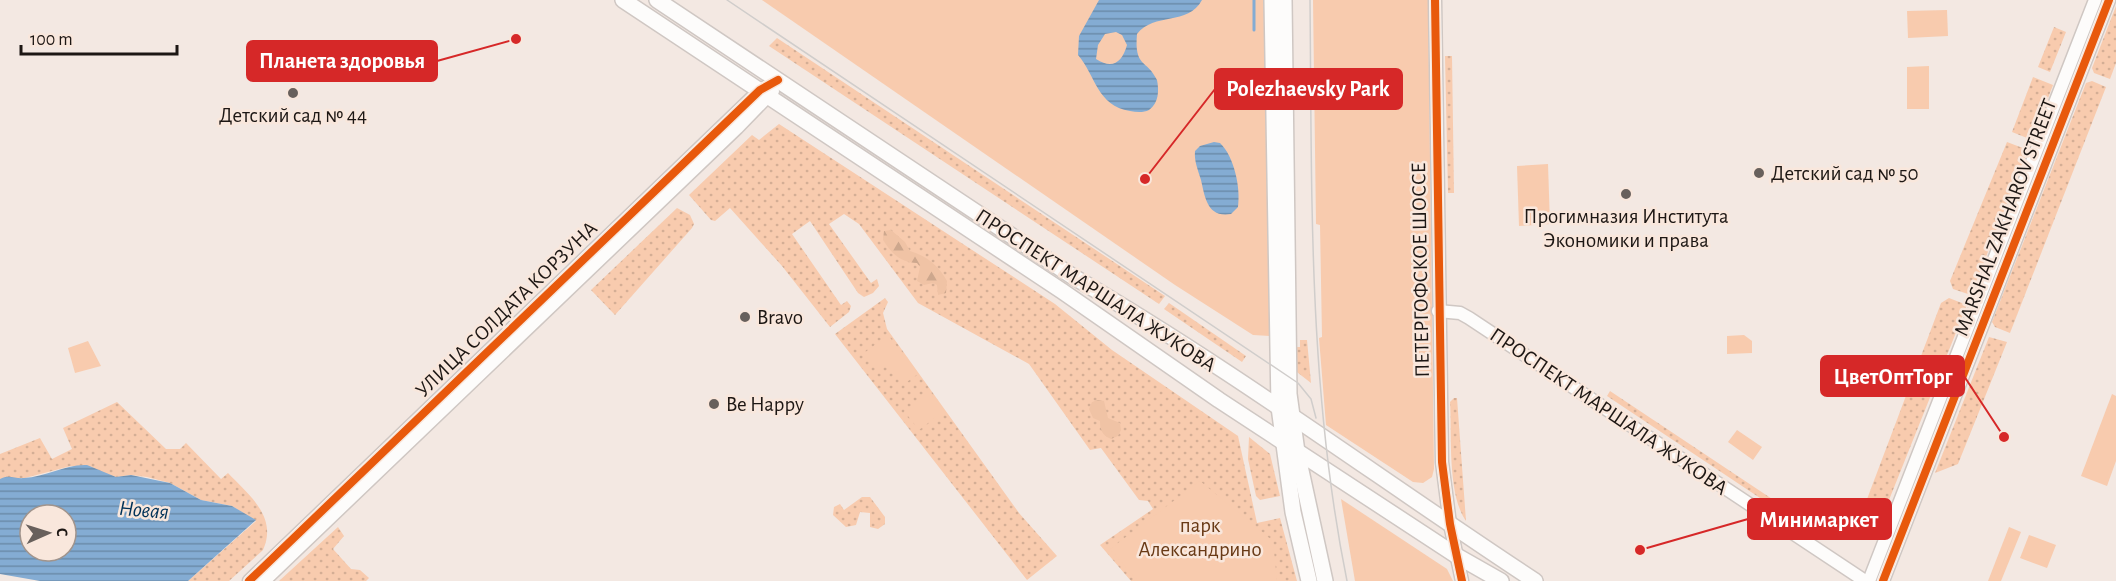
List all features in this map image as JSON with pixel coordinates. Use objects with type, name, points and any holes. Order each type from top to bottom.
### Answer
[{"type":"main road","name":"ПРОСПЕКТ МАРШАЛА ЖУКОВА","points":[[623,0],[765,93],[1297,452],[1457,556],[1501,581]]},
{"type":"main road","name":"ПРОСПЕКТ МАРШАЛА ЖУКОВА","points":[[657,0],[1072,276],[1131,310],[1285,411],[1451,532],[1535,581]]},
{"type":"main road","points":[[1272,0],[1285,411],[1297,452],[1325,581]]},
{"type":"main road","points":[[1284,0],[1285,411],[1282,441],[1293,512],[1309,581]]},
{"type":"street","name":"ПЕТЕРГОФСКОЕ ШОССЕ","points":[[1435,0],[1442,462],[1451,532],[1462,581]]},
{"type":"street","name":"MARSHAL ZAKHAROV STREET","points":[[1867,581],[2095,0]]},
{"type":"street","name":"MARSHAL ZAKHAROV STREET","points":[[1883,581],[2109,0]]},
{"type":"street","name":"УЛИЦА СОЛДАТА КОРЗУНА","points":[[264,581],[778,80]]},
{"type":"street","name":"УЛИЦА СОЛДАТА КОРЗУНА","points":[[249,581],[765,93]]},
{"type":"street","name":"ПРОСПЕКТ МАРШАЛА ЖУКОВА","points":[[1438,311],[1460,313],[1469,318],[1867,581]]},
{"type":"green space","points":[[762,0],[1266,0],[1270,336],[1253,335],[1175,285]]},
{"type":"green space","points":[[1313,0],[1428,0],[1434,469],[1432,477],[1423,483],[1413,482],[1326,425],[1319,338],[1322,337],[1320,225],[1316,224]]},
{"type":"green space","points":[[2116,6],[2116,63],[2110,79],[2094,73],[2092,68]]},
{"type":"green space","points":[[1947,10],[1948,36],[1908,38],[1907,11]]},
{"type":"green space","points":[[2054,27],[2066,32],[2050,72],[2038,67]]},
{"type":"green space","points":[[777,38],[1165,296],[1159,304],[769,46]]},
{"type":"green space","points":[[1445,56],[1452,56],[1454,193],[1448,193]]},
{"type":"green space","points":[[1929,66],[1929,109],[1907,109],[1907,67]]},
{"type":"green space","points":[[2033,77],[2053,85],[2032,140],[2012,132]]},
{"type":"green space","points":[[2092,81],[2106,87],[2010,333],[1995,327],[1992,322],[2086,83]]},
{"type":"green space","points":[[779,124],[1055,304],[1112,350],[1238,436],[1257,523],[1280,518],[1297,581],[1131,581],[1100,545],[1153,509],[1148,501],[1139,500],[1101,448],[1090,450],[1029,364],[918,303],[859,224],[844,214],[829,224],[871,283],[877,279],[879,286],[873,293],[864,297],[858,293],[810,221],[792,234],[841,305],[847,301],[851,306],[849,312],[830,327],[782,266],[730,208],[715,221],[711,220],[689,195],[752,135],[759,140]]},
{"type":"green space","points":[[2007,142],[2028,150],[1971,295],[1953,289],[1950,281]]},
{"type":"green space","points":[[1548,164],[1550,224],[1519,226],[1517,166]]},
{"type":"green space","points":[[677,208],[690,215],[694,224],[692,228],[615,315],[591,290]]},
{"type":"green space","points":[[891,230],[905,242],[910,251],[932,262],[940,271],[947,281],[946,293],[938,295],[937,285],[933,283],[924,285],[917,281],[920,267],[917,263],[906,261],[889,249],[883,240],[884,231]]},
{"type":"green space","points":[[885,298],[888,302],[883,313],[887,329],[1019,513],[1057,556],[1027,580],[835,334]]},
{"type":"green space","points":[[1949,298],[1967,305],[1875,535],[1860,528],[1858,523],[1941,303]]},
{"type":"green space","points":[[1169,303],[1246,356],[1242,362],[1164,309]]},
{"type":"green space","points":[[888,335],[918,374],[904,384],[887,362],[877,370],[864,353]]},
{"type":"green space","points":[[1744,335],[1752,341],[1752,353],[1727,354],[1727,336]]},
{"type":"green space","points":[[1989,337],[2007,342],[1958,464],[1935,473]]},
{"type":"green space","points":[[1300,340],[1307,340],[1311,383],[1293,369],[1292,347],[1300,347]]},
{"type":"green space","points":[[88,341],[101,366],[75,373],[68,348]]},
{"type":"green space","points":[[1610,391],[1781,505],[1778,510],[1607,396]]},
{"type":"green space","points":[[929,392],[944,411],[919,430],[904,411]]},
{"type":"green space","points":[[2112,394],[2116,396],[2116,461],[2107,486],[2081,476]]},
{"type":"green space","points":[[1457,398],[1466,521],[1460,509],[1453,480],[1450,402]]},
{"type":"green space","points":[[1104,401],[1108,418],[1120,423],[1121,430],[1118,436],[1111,439],[1105,436],[1101,430],[1100,421],[1093,418],[1089,409],[1092,402]]},
{"type":"green space","points":[[117,402],[166,449],[180,449],[186,443],[221,479],[228,473],[259,507],[267,527],[267,538],[263,550],[229,581],[188,581],[256,521],[232,506],[201,500],[170,483],[147,477],[131,475],[116,477],[71,466],[25,478],[0,479],[0,454],[40,438],[52,459],[72,449],[63,428]]},
{"type":"green space","points":[[1737,430],[1762,447],[1753,460],[1728,442]]},
{"type":"green space","points":[[1249,437],[1270,454],[1280,496],[1260,500],[1256,496],[1248,459]]},
{"type":"green space","name":"парк Александрино","points":[[1200,481],[1273,541],[1277,581],[1138,581],[1110,549]]},
{"type":"green space","points":[[862,497],[870,497],[885,517],[885,524],[878,529],[870,527],[870,513],[860,512],[856,525],[846,527],[833,515],[834,507],[840,504],[844,510]]},
{"type":"green space","points":[[1341,499],[1447,569],[1453,581],[1355,581]]},
{"type":"green space","points":[[338,527],[344,536],[333,549],[351,569],[360,570],[369,578],[366,581],[279,581]]},
{"type":"green space","points":[[2009,527],[2021,532],[2001,581],[1988,581]]},
{"type":"green space","points":[[2029,535],[2056,545],[2047,568],[2020,558]]},
{"type":"water","points":[[1099,0],[1202,0],[1188,13],[1152,23],[1137,34],[1139,58],[1153,73],[1158,84],[1156,100],[1147,111],[1135,112],[1119,108],[1104,97],[1078,55],[1079,36]],"holes":[[[1116,32],[1122,35],[1127,45],[1119,60],[1107,64],[1096,59],[1098,45],[1105,34]]]},
{"type":"water","points":[[1214,142],[1220,143],[1233,164],[1239,199],[1238,207],[1231,214],[1217,213],[1208,205],[1196,166],[1195,151],[1200,146]]},
{"type":"water","name":"Новая","points":[[87,465],[116,477],[131,475],[170,483],[201,500],[232,506],[256,520],[188,581],[40,581],[0,574],[0,479],[32,477],[63,468]]},
{"type":"waterway","points":[[1254,0],[1254,30]]},
{"type":"tram line","points":[[727,0],[1298,383],[1311,399],[1316,418]]},
{"type":"tram line","points":[[1310,0],[1312,219],[1319,364],[1334,509],[1347,581]]},
{"type":"cycle path","points":[[1435,0],[1442,462],[1450,524],[1462,581]]},
{"type":"cycle path","points":[[1883,581],[2109,0]]},
{"type":"cycle path","points":[[249,581],[760,90],[778,80]]},
{"type":"place","name":"Планета здоровья","points":[[516,39]]},
{"type":"place","name":"Детский сад № 44","points":[[293,93]]},
{"type":"place","name":"Детский сад № 50","points":[[1759,173]]},
{"type":"place","name":"Polezhaevsky Park","points":[[1145,179]]},
{"type":"place","name":"Прогимназия Института Экономики и права","points":[[1626,194]]},
{"type":"place","name":"Bravo","points":[[745,317]]},
{"type":"place","name":"Be Happy","points":[[714,404]]},
{"type":"place","name":"ЦветОптТорг","points":[[2004,437]]},
{"type":"place","name":"Минимаркет","points":[[1640,550]]}]
